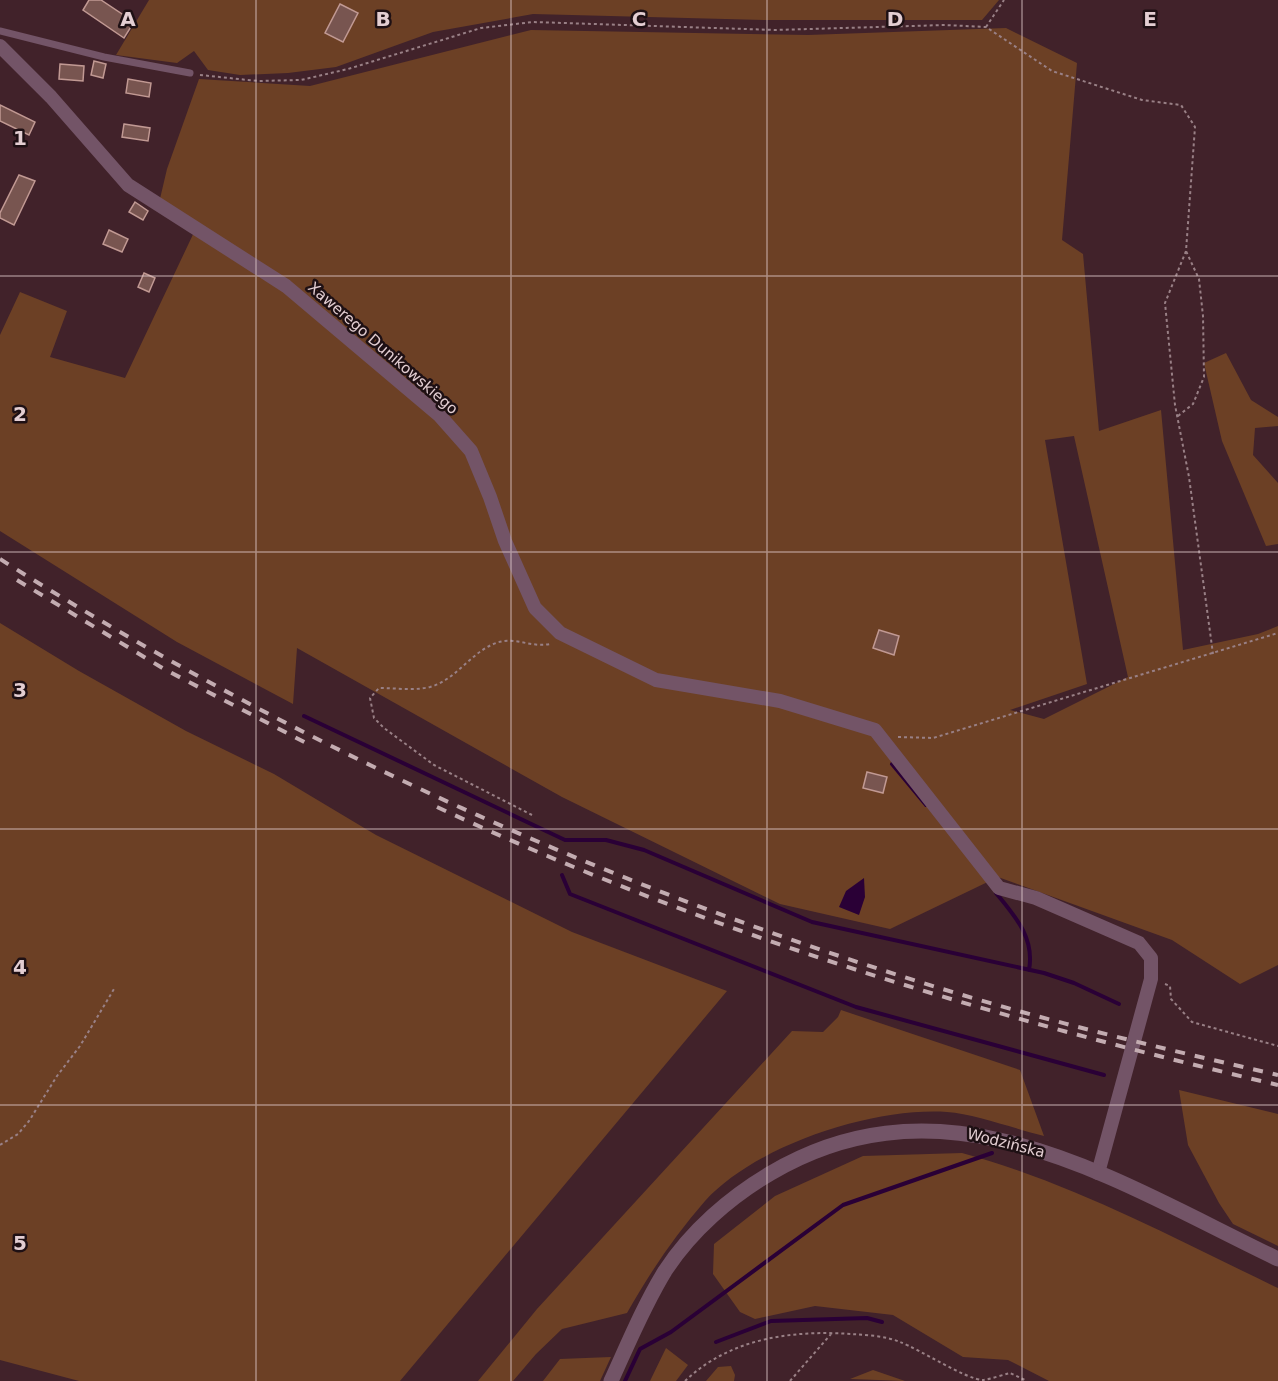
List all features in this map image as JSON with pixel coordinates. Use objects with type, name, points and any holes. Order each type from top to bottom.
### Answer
[{"type":"street","name":"Xawerego Dunikowskiego","points":[[0,46],[37,82],[128,185],[286,286],[440,416],[471,451],[505,541],[535,608],[561,633],[656,680],[780,701],[875,730]]},
{"type":"street","points":[[875,730],[999,888],[1036,898],[1139,943],[1151,958],[1151,979],[1098,1173]]},
{"type":"street","name":"Wodzińska","points":[[611,1381],[666,1270],[688,1240],[727,1203],[798,1157],[846,1139],[903,1130],[963,1131],[1022,1144],[1078,1163],[1278,1259]]},
{"type":"lane","points":[[0,31],[104,57],[190,73]]},
{"type":"path","points":[[986,27],[1004,0]]},
{"type":"path","points":[[190,73],[258,81],[301,80],[348,69],[481,28],[533,22],[774,30],[986,27],[1052,71],[1142,100],[1181,105],[1195,127],[1186,251],[1166,303],[1177,417],[1189,477],[1213,654]]},
{"type":"path","points":[[1177,417],[1193,404],[1204,377],[1203,316],[1199,279],[1186,251]]},
{"type":"path","points":[[532,815],[434,765],[374,718],[370,698],[379,688],[406,690],[430,687],[444,681],[496,643],[516,640],[534,647],[550,644],[561,633]]},
{"type":"path","points":[[875,730],[899,737],[933,738],[1278,633]]},
{"type":"path","points":[[1151,979],[1170,986],[1171,999],[1192,1022],[1278,1046]]},
{"type":"path","points":[[0,1144],[18,1134],[29,1121],[57,1076],[80,1046],[114,989]]},
{"type":"path","points":[[685,1381],[698,1369],[729,1351],[764,1338],[801,1333],[832,1333],[898,1340],[982,1380],[1010,1373],[1027,1381]]},
{"type":"path","points":[[790,1381],[832,1333]]},
{"type":"shaded area","points":[[149,0],[999,0],[982,20],[765,20],[533,14],[433,32],[336,67],[288,73],[240,75],[208,70],[194,51],[177,63],[116,55]]},
{"type":"shaded area","points":[[1006,28],[1077,63],[1062,240],[1083,254],[1099,431],[1161,410],[1183,650],[1258,634],[1278,626],[1278,965],[1240,984],[1172,940],[998,877],[890,929],[780,904],[562,797],[297,648],[293,704],[177,642],[0,531],[0,335],[20,292],[67,311],[50,357],[125,378],[197,226],[159,203],[167,169],[199,79],[310,86],[531,30],[808,35]],"holes":[[[1074,436],[1128,677],[1044,719],[1010,710],[1087,684],[1045,440]]]},
{"type":"shaded area","points":[[1226,353],[1251,400],[1278,417],[1278,426],[1255,428],[1253,455],[1278,483],[1278,544],[1266,546],[1222,441],[1204,363]]},
{"type":"shaded area","points":[[0,623],[79,671],[186,731],[274,774],[376,835],[572,932],[727,991],[400,1381],[79,1381],[0,1360]]},
{"type":"shaded area","points":[[864,878],[865,897],[859,915],[839,907],[846,891]]},
{"type":"shaded area","points":[[841,1010],[1020,1070],[1044,1136],[958,1113],[917,1112],[851,1123],[784,1147],[727,1181],[705,1201],[663,1255],[627,1313],[562,1329],[513,1381],[478,1381],[537,1309],[792,1031],[823,1032],[838,1017]]},
{"type":"shaded area","points":[[1179,1090],[1278,1114],[1278,1246],[1233,1224],[1219,1203],[1188,1145]]},
{"type":"shaded area","points":[[962,1153],[1003,1165],[1084,1196],[1278,1288],[1278,1381],[1049,1381],[1008,1360],[963,1357],[893,1315],[815,1306],[755,1319],[740,1312],[713,1274],[714,1244],[775,1196],[863,1156]]},
{"type":"shaded area","points":[[666,1348],[688,1365],[676,1381],[650,1381]]},
{"type":"shaded area","points":[[611,1357],[600,1381],[543,1381],[560,1359]]},
{"type":"shaded area","points":[[731,1366],[735,1375],[734,1381],[706,1381],[718,1367]]},
{"type":"shaded area","points":[[873,1370],[905,1381],[850,1379]]},
{"type":"building","points":[[89,0],[101,0],[134,22],[124,38],[83,10]]},
{"type":"building","points":[[340,4],[358,13],[343,42],[325,33]]},
{"type":"building","points":[[94,61],[106,64],[103,78],[91,75]]},
{"type":"building","points":[[60,64],[84,66],[83,81],[59,79]]},
{"type":"building","points":[[128,79],[151,83],[149,97],[126,93]]},
{"type":"building","points":[[0,105],[35,122],[29,135],[0,121]]},
{"type":"building","points":[[124,124],[150,128],[148,141],[122,137]]},
{"type":"building","points":[[19,175],[35,181],[14,225],[0,218],[0,213]]},
{"type":"building","points":[[135,202],[148,211],[143,220],[129,212]]},
{"type":"building","points":[[109,230],[128,239],[122,252],[103,244]]},
{"type":"building","points":[[144,273],[155,278],[149,292],[138,287]]},
{"type":"building","points":[[879,630],[899,636],[894,655],[873,648]]},
{"type":"building","points":[[867,772],[887,777],[883,793],[863,788]]},
{"type":"waterway","points":[[304,716],[565,840],[606,840],[644,850],[812,922],[1044,973],[1074,983],[1119,1004]]},
{"type":"waterway","points":[[892,764],[926,805]]},
{"type":"waterway","points":[[562,875],[570,894],[856,1007],[1104,1075]]},
{"type":"waterway","points":[[996,893],[1022,928],[1029,948],[1029,970]]},
{"type":"waterway","points":[[625,1381],[640,1349],[671,1332],[843,1205],[992,1153]]},
{"type":"waterway","points":[[716,1342],[771,1321],[867,1318],[882,1322]]},
{"type":"railway","points":[[0,559],[106,624],[325,743],[437,797],[666,894],[783,937],[948,991],[1088,1030],[1278,1075]]},
{"type":"railway","points":[[17,580],[164,669],[310,745]]},
{"type":"railway","points":[[437,807],[642,894],[850,968],[1062,1031],[1278,1085]]}]
